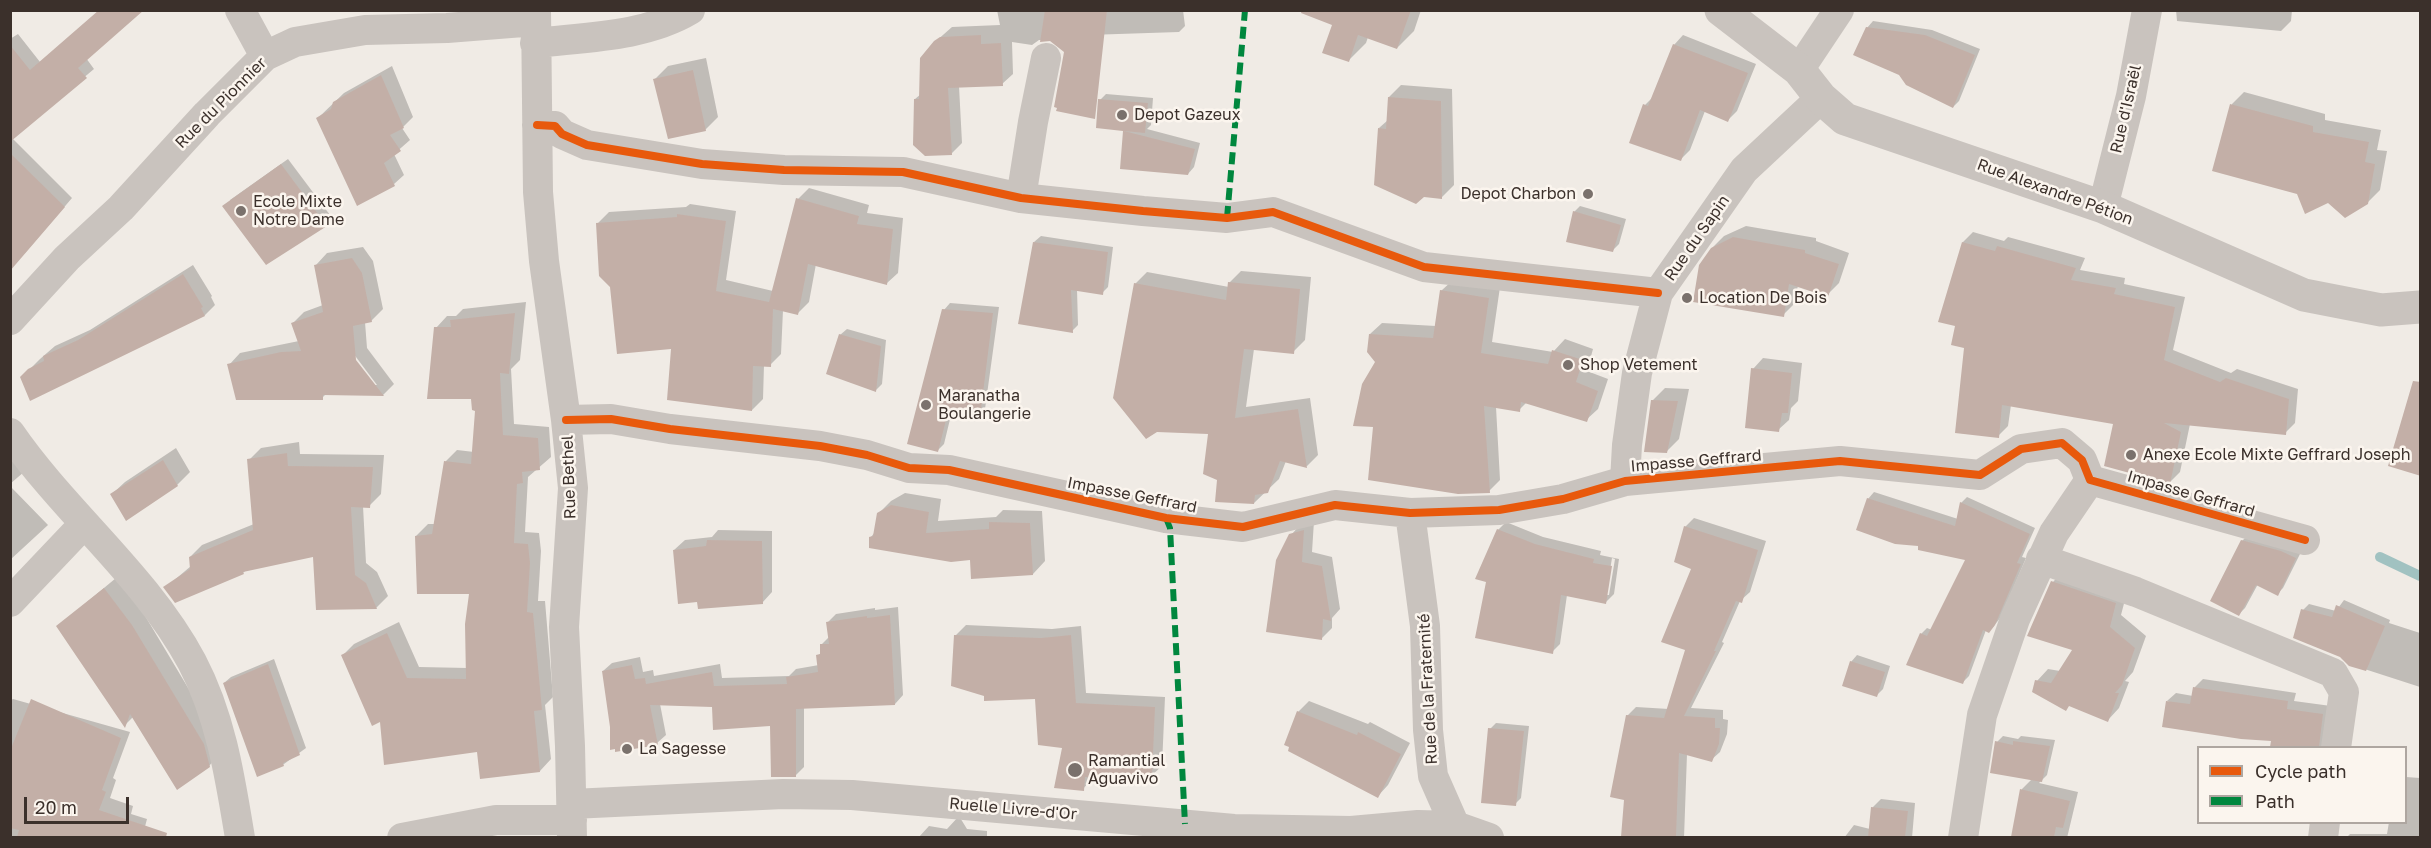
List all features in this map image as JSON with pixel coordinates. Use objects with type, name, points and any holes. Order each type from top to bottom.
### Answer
[{"type":"street","points":[[240,10],[265,56]]},
{"type":"street","name":"Rue du Pionnier","points":[[10,320],[67,258],[121,208],[207,114],[265,56],[295,42],[365,30],[536,25],[639,29],[677,18],[690,10]]},
{"type":"street","name":"Rue Alexandre Pétion","points":[[1721,10],[1799,70],[1821,98],[1845,119],[2103,207],[2304,295],[2381,310],[2421,307]]},
{"type":"street","points":[[1799,70],[1839,10]]},
{"type":"street","name":"Rue d'Israël","points":[[2103,207],[2131,96],[2146,10]]},
{"type":"street","name":"Rue Bethel","points":[[536,25],[538,192],[544,261],[573,488],[564,627],[572,821]]},
{"type":"street","points":[[1021,198],[1033,122],[1047,58]]},
{"type":"street","name":"Rue du Sapin","points":[[1625,481],[1627,445],[1637,373],[1658,293],[1744,170],[1821,98]]},
{"type":"street","points":[[537,125],[555,126],[562,134],[587,145],[702,164],[784,170],[903,172],[1021,198],[1227,218],[1273,212],[1424,267],[1658,293]]},
{"type":"street","name":"Impasse Geffrard","points":[[566,420],[610,419],[670,429],[820,446],[867,455],[909,468],[949,470],[1166,518],[1243,527],[1335,505],[1410,513],[1500,510],[1563,499],[1625,481],[1840,461],[1980,475],[2021,448],[2062,443],[2082,460],[2090,480],[2305,540]]},
{"type":"street","points":[[10,433],[84,524],[141,589],[170,627],[192,662],[206,693],[223,743],[240,837]]},
{"type":"street","points":[[1963,837],[1982,715],[2014,619],[2054,533],[2090,480]]},
{"type":"street","name":"Rue de la Fraternité","points":[[1410,513],[1425,626],[1428,730],[1433,776],[1455,826]]},
{"type":"street","points":[[10,602],[84,524]]},
{"type":"street","points":[[2041,559],[2136,592],[2333,673],[2344,692],[2336,746]]},
{"type":"street","name":"Ruelle Livre-d'Or","points":[[402,837],[496,820],[572,821],[783,794],[852,795],[1234,829],[1416,831],[1455,826]]},
{"type":"street","points":[[1455,826],[1489,837]]},
{"type":"building","points":[[99,10],[144,10],[78,68],[87,78],[10,142],[10,45],[30,70]]},
{"type":"building","points":[[1045,10],[1107,10],[1095,119],[1056,111],[1057,108],[1054,107],[1064,52],[1050,41],[1040,42]]},
{"type":"building","points":[[1302,10],[1411,10],[1397,49],[1358,35],[1349,62],[1322,53],[1332,25],[1301,13]]},
{"type":"building","points":[[1866,27],[1925,35],[1975,55],[1953,108],[1906,85],[1899,75],[1853,55]]},
{"type":"building","points":[[981,35],[981,44],[1001,43],[1003,86],[948,88],[952,155],[925,156],[913,145],[914,99],[919,99],[920,58],[940,37]]},
{"type":"building","points":[[1673,44],[1748,73],[1728,122],[1700,110],[1681,161],[1629,143],[1643,104],[1648,106]]},
{"type":"building","points":[[693,70],[706,131],[668,139],[653,79]]},
{"type":"building","points":[[381,75],[404,128],[390,135],[401,151],[384,163],[395,186],[357,206],[316,118],[331,109],[333,102]]},
{"type":"building","points":[[1388,97],[1441,101],[1442,199],[1424,197],[1416,204],[1374,185],[1378,128],[1386,129]]},
{"type":"building","points":[[1098,99],[1148,103],[1145,133],[1124,131],[1195,149],[1188,175],[1120,169],[1123,131],[1096,128]]},
{"type":"building","points":[[2230,104],[2313,126],[2313,132],[2369,142],[2365,162],[2375,164],[2368,204],[2345,218],[2328,203],[2305,214],[2297,194],[2212,171]]},
{"type":"building","points":[[10,153],[65,207],[10,271]]},
{"type":"building","points":[[281,164],[327,226],[266,265],[222,206]]},
{"type":"building","points":[[796,198],[859,216],[857,224],[893,229],[887,285],[808,264],[798,315],[773,309],[771,367],[753,366],[752,411],[667,400],[671,349],[617,354],[610,287],[599,276],[596,223],[677,217],[677,214],[726,221],[716,291],[769,302]]},
{"type":"building","points":[[1573,211],[1621,225],[1613,252],[1566,242]]},
{"type":"building","points":[[1733,237],[1805,250],[1805,253],[1839,264],[1828,297],[1789,284],[1784,317],[1693,302],[1699,265],[1711,248]]},
{"type":"building","points":[[1033,242],[1108,252],[1103,295],[1071,290],[1073,333],[1018,324]]},
{"type":"building","points":[[1962,242],[1995,251],[1997,246],[2076,268],[2071,280],[2116,288],[2114,294],[2175,307],[2164,360],[2220,382],[2226,378],[2289,399],[2286,435],[2164,423],[2181,432],[2170,484],[2104,466],[2113,424],[2002,405],[1999,438],[1955,433],[1964,348],[1951,345],[1955,326],[1938,322]]},
{"type":"building","points":[[352,258],[362,273],[372,322],[353,326],[356,360],[384,396],[323,395],[323,400],[236,400],[227,364],[281,352],[301,351],[291,323],[323,312],[314,265]]},
{"type":"building","points":[[183,274],[203,307],[201,308],[205,316],[30,401],[20,377],[28,369],[44,361],[43,356],[78,340]]},
{"type":"building","points":[[1228,282],[1300,289],[1294,354],[1244,349],[1235,418],[1298,409],[1307,468],[1280,461],[1268,493],[1255,495],[1254,504],[1215,502],[1217,480],[1203,474],[1208,434],[1157,432],[1146,439],[1113,398],[1134,283],[1226,300]]},
{"type":"building","points":[[1440,290],[1489,298],[1481,353],[1548,364],[1552,350],[1583,360],[1576,382],[1598,391],[1587,422],[1521,402],[1520,412],[1484,406],[1490,493],[1458,494],[1368,480],[1373,427],[1353,426],[1362,384],[1375,362],[1367,352],[1369,334],[1433,338]]},
{"type":"building","points":[[942,309],[993,313],[980,417],[948,412],[938,452],[907,444]]},
{"type":"building","points":[[515,313],[509,374],[500,373],[503,435],[538,438],[540,470],[522,472],[523,483],[517,484],[514,543],[528,544],[530,563],[527,612],[533,613],[542,710],[534,711],[540,772],[480,779],[477,752],[384,765],[380,722],[372,726],[341,655],[387,633],[407,678],[466,679],[465,624],[469,594],[417,594],[415,536],[432,534],[444,461],[471,464],[475,411],[472,410],[471,399],[427,399],[434,327],[451,327],[450,320]]},
{"type":"building","points":[[839,334],[881,346],[876,392],[826,374]]},
{"type":"building","points":[[1751,368],[1792,373],[1788,413],[1782,413],[1779,432],[1745,428]]},
{"type":"building","points":[[2413,381],[2421,382],[2421,476],[2388,466]]},
{"type":"building","points":[[1651,400],[1678,401],[1667,453],[1644,452]]},
{"type":"building","points":[[287,453],[288,466],[373,467],[370,508],[351,507],[355,575],[366,583],[377,609],[316,610],[313,557],[243,572],[244,574],[175,603],[163,587],[190,569],[189,557],[253,530],[247,459]]},
{"type":"building","points":[[163,460],[178,486],[126,521],[110,494]]},
{"type":"building","points":[[1867,498],[1955,526],[1960,502],[2030,534],[2017,563],[2021,564],[1995,625],[1989,633],[1983,630],[1963,684],[1906,665],[1920,633],[1927,636],[1965,560],[1918,550],[1918,546],[1895,544],[1856,530]]},
{"type":"building","points":[[891,505],[929,512],[926,533],[989,529],[989,522],[1030,523],[1033,575],[971,579],[970,560],[951,562],[869,548],[869,537],[873,536],[877,513]]},
{"type":"building","points":[[1684,526],[1758,550],[1742,603],[1736,601],[1714,651],[1716,651],[1684,716],[1715,718],[1715,728],[1720,728],[1719,744],[1712,762],[1679,753],[1676,837],[1621,837],[1624,800],[1610,797],[1626,715],[1664,718],[1685,650],[1661,642],[1691,569],[1674,562]]},
{"type":"building","points":[[1497,529],[1535,544],[1594,559],[1593,563],[1612,566],[1606,604],[1561,595],[1553,654],[1475,638],[1486,582],[1475,579]]},
{"type":"building","points":[[1304,530],[1302,562],[1322,566],[1331,621],[1323,619],[1322,640],[1266,632],[1276,560],[1289,534]]},
{"type":"building","points":[[707,540],[762,541],[763,604],[698,609],[697,602],[678,604],[673,550],[706,546]]},
{"type":"building","points":[[2241,540],[2281,551],[2296,558],[2278,596],[2256,585],[2239,616],[2210,601]]},
{"type":"building","points":[[2051,581],[2116,603],[2110,627],[2135,648],[2122,685],[2115,693],[2119,693],[2108,722],[2069,706],[2066,711],[2032,692],[2035,680],[2051,683],[2072,650],[2027,636]]},
{"type":"building","points":[[104,588],[132,625],[204,744],[210,767],[177,790],[130,714],[125,728],[56,626]]},
{"type":"building","points":[[2336,605],[2385,626],[2366,671],[2349,666],[2340,657],[2293,638],[2301,609],[2332,617]]},
{"type":"building","points":[[890,615],[895,705],[796,709],[796,777],[771,777],[770,726],[713,730],[712,707],[650,705],[658,745],[615,752],[615,749],[610,750],[610,727],[602,671],[632,665],[635,679],[645,678],[646,684],[712,672],[714,686],[787,684],[786,677],[818,672],[816,655],[820,654],[820,644],[829,644],[826,622]]},
{"type":"building","points":[[954,635],[1041,638],[1071,635],[1076,703],[1155,707],[1152,778],[1085,777],[1084,791],[1054,788],[1062,748],[1038,745],[1035,699],[984,701],[984,696],[951,686]]},
{"type":"building","points":[[1850,661],[1885,672],[1877,697],[1842,686]]},
{"type":"building","points":[[268,664],[300,755],[283,763],[284,766],[257,777],[223,683]]},
{"type":"building","points":[[2193,687],[2288,701],[2287,709],[2323,714],[2319,746],[2270,746],[2271,741],[2241,739],[2162,727],[2166,701],[2190,704]]},
{"type":"building","points":[[31,699],[121,738],[102,790],[106,792],[99,810],[167,833],[166,837],[17,837],[19,830],[10,828],[10,751]]},
{"type":"building","points":[[1297,711],[1357,735],[1358,732],[1401,754],[1378,798],[1288,751],[1289,747],[1284,745]]},
{"type":"building","points":[[1488,728],[1524,731],[1516,806],[1481,803]]},
{"type":"building","points":[[1995,741],[2013,745],[2013,741],[2050,746],[2042,782],[1990,773]]},
{"type":"building","points":[[2020,789],[2070,801],[2063,828],[2056,827],[2054,837],[2011,837]]},
{"type":"building","points":[[1871,807],[1908,811],[1905,837],[1868,837]]},
{"type":"waterway","points":[[2380,557],[2420,576]]},
{"type":"marked path","points":[[1227,218],[1245,10]]},
{"type":"marked path","points":[[1166,518],[1170,528],[1185,824]]},
{"type":"cycle path","points":[[537,125],[555,126],[562,134],[587,145],[702,164],[784,170],[903,172],[1021,198],[1143,211],[1227,218],[1273,212],[1424,267],[1658,293]]},
{"type":"cycle path","points":[[566,420],[611,419],[670,429],[820,446],[867,455],[909,468],[949,470],[1166,518],[1243,527],[1335,505],[1410,513],[1499,510],[1563,499],[1625,481],[1840,461],[1980,475],[2021,449],[2062,443],[2082,460],[2090,480],[2305,540]]},
{"type":"place","name":"Depot Gazeux","points":[[1122,115]]},
{"type":"place","name":"Depot Charbon","points":[[1588,194]]},
{"type":"place","name":"Ecole Mixte Notre Dame","points":[[241,211]]},
{"type":"place","name":"Location De Bois","points":[[1687,298]]},
{"type":"place","name":"Shop Vetement","points":[[1568,365]]},
{"type":"place","name":"Maranatha Boulangerie","points":[[926,405]]},
{"type":"place","name":"Anexe Ecole Mixte Geffrard Joseph","points":[[2131,455]]},
{"type":"place","name":"La Sagesse","points":[[627,749]]},
{"type":"place","name":"Ramantial Aguavivo","points":[[1075,770]]}]
